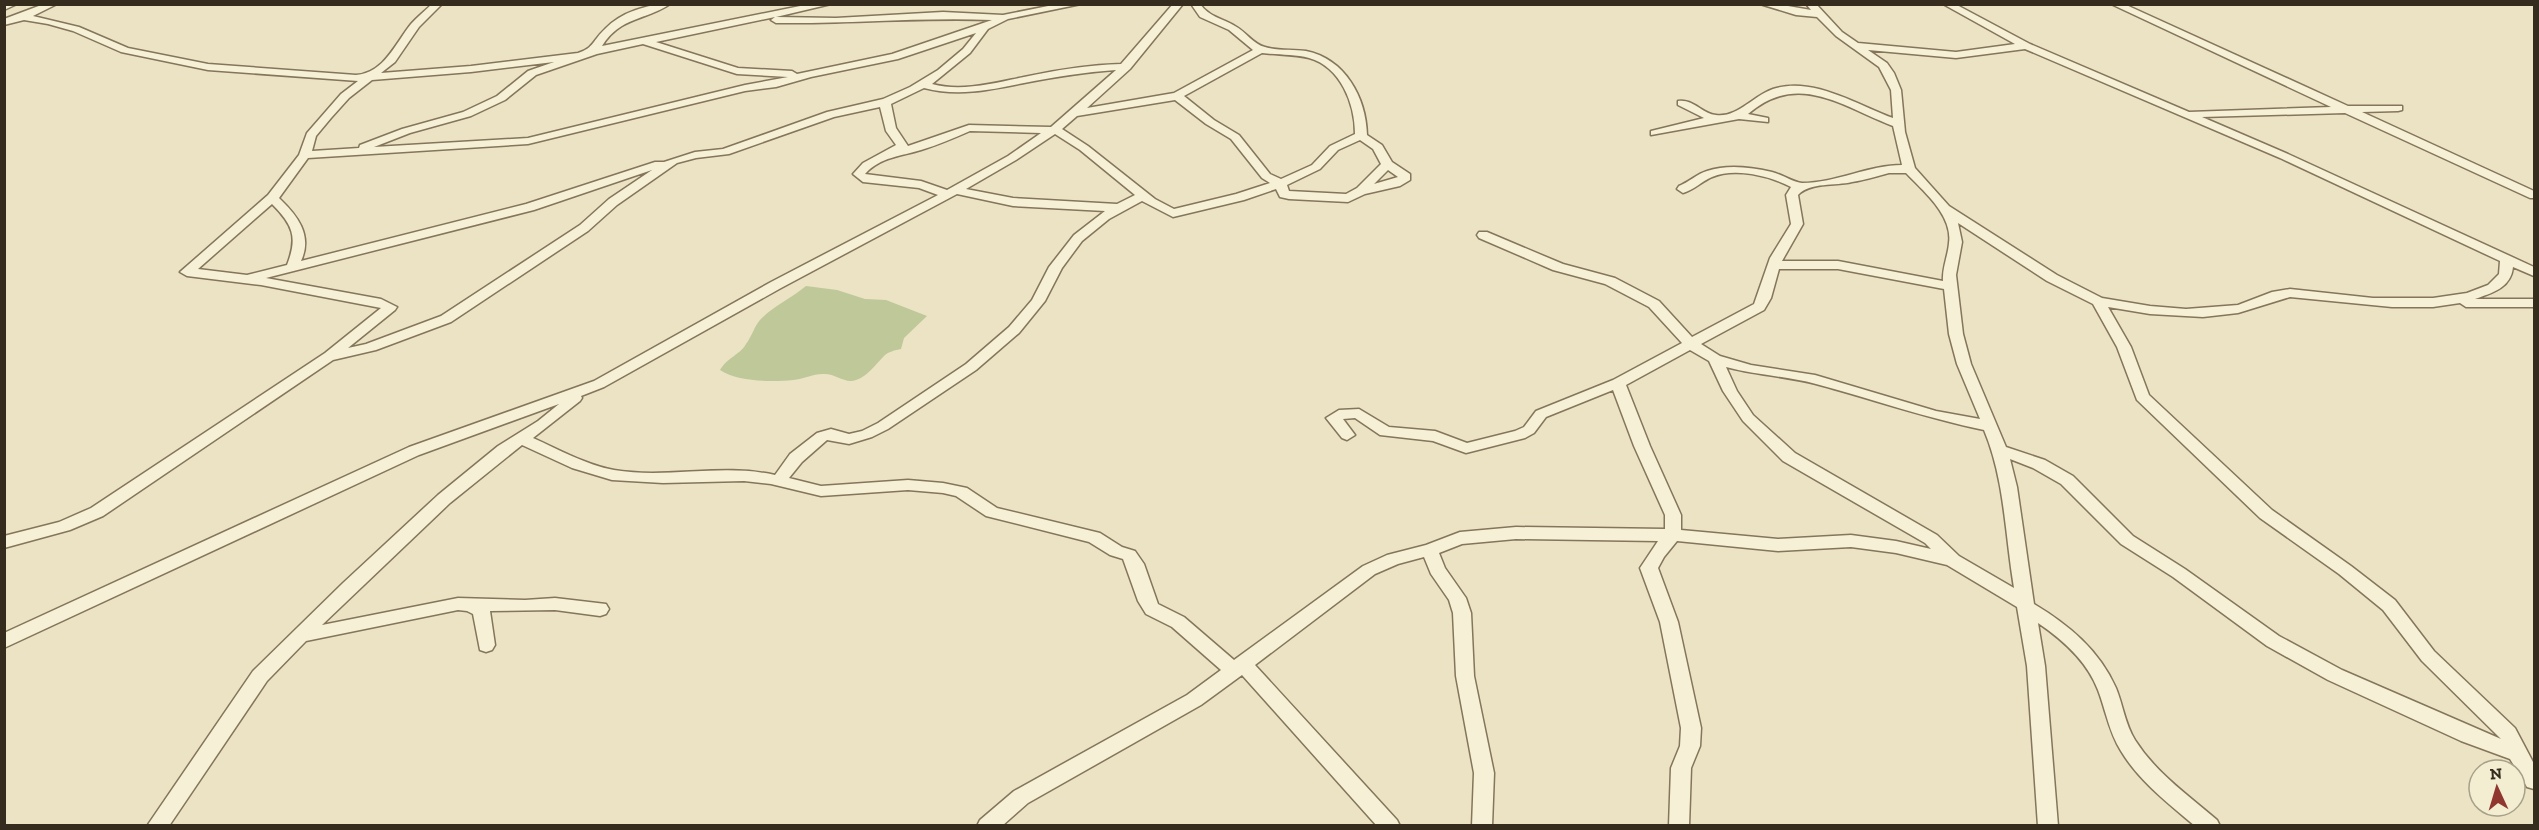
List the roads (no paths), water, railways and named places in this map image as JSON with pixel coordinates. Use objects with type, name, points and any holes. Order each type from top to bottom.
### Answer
[{"type":"street","points":[[4,7],[13,4]]},
{"type":"street","points":[[4,21],[53,4]]},
{"type":"street","points":[[4,543],[64,526],[97,512],[330,356],[390,307],[381,303],[187,272],[272,198],[305,155],[311,135],[327,116],[345,96],[391,60],[415,26],[438,4]]},
{"type":"street","points":[[594,51],[607,30],[617,22],[666,4]]},
{"type":"street","points":[[356,151],[393,135],[467,114],[501,98],[532,73],[576,56],[641,40],[827,4]]},
{"type":"street","points":[[749,19],[836,21],[999,13],[1077,4]]},
{"type":"street","points":[[157,825],[249,690],[299,636],[444,499],[503,450],[522,439],[574,398],[736,307],[951,192],[1054,129],[1126,67],[1179,4]]},
{"type":"street","points":[[1195,4],[1205,16],[1212,17],[1232,28],[1260,50],[1310,55],[1328,63],[1341,76],[1353,97],[1359,117],[1361,136]]},
{"type":"street","points":[[1764,4],[1796,12],[1814,9],[1839,34],[1883,66],[1893,80],[1896,90],[1898,124],[1909,169],[1945,209],[1951,220],[1956,242],[1950,266],[1950,286],[1959,350],[2000,450],[2009,487],[2036,666],[2048,825]]},
{"type":"street","points":[[1947,4],[2025,45],[2065,60],[2283,156],[2535,272]]},
{"type":"street","points":[[2115,4],[2535,195]]},
{"type":"street","points":[[247,280],[425,232],[530,207],[641,169],[695,155],[725,152],[831,114],[886,102],[924,85],[974,44],[985,27],[999,13]]},
{"type":"street","points":[[18,18],[37,18],[62,24],[125,50],[207,67],[370,78],[576,56]]},
{"type":"street","points":[[305,155],[528,141],[903,54],[985,27]]},
{"type":"street","points":[[641,40],[737,71],[806,75]]},
{"type":"street","points":[[1855,46],[1946,55],[2025,45]]},
{"type":"street","points":[[1074,113],[1177,96],[1260,50]]},
{"type":"street","points":[[924,85],[940,89],[966,89],[1065,72],[1126,67]]},
{"type":"street","points":[[1739,116],[1764,95],[1801,89],[1827,94],[1871,115],[1898,124]]},
{"type":"street","points":[[1177,96],[1210,122],[1235,137],[1266,176],[1281,184],[1284,194],[1343,199],[1396,183],[1405,178],[1387,164],[1378,147],[1361,136]]},
{"type":"street","points":[[886,102],[885,109],[892,132],[903,144],[898,151]]},
{"type":"street","points":[[1682,103],[1714,119]]},
{"type":"street","points":[[2187,114],[2398,108]]},
{"type":"street","points":[[1655,133],[1714,119],[1739,116],[1764,120]]},
{"type":"street","points":[[1120,208],[1013,202],[921,185],[863,178],[858,174],[865,167],[898,151],[916,148],[969,128],[1054,129],[1084,148],[1151,202],[1173,213],[1240,197],[1281,184],[1316,167],[1334,148],[1361,136]]},
{"type":"street","points":[[330,356],[371,347],[446,320],[584,228],[613,202],[674,161]]},
{"type":"street","points":[[1361,192],[1387,164]]},
{"type":"street","points":[[1683,189],[1710,174],[1732,172],[1774,175],[1799,187],[1852,179],[1889,169],[1909,169]]},
{"type":"street","points":[[1347,435],[1334,418],[1339,414],[1362,415],[1385,432],[1435,436],[1468,448],[1526,433],[1541,414],[1618,383],[1692,345],[1759,307],[1764,298],[1773,266],[1797,224],[1792,195],[1799,187]]},
{"type":"street","points":[[779,480],[796,458],[822,436],[831,434],[849,439],[867,434],[883,426],[971,367],[1014,330],[1034,307],[1045,291],[1056,267],[1078,238],[1105,216],[1143,195]]},
{"type":"street","points":[[272,198],[290,217],[300,234],[300,249],[291,269]]},
{"type":"street","points":[[1945,209],[2052,278],[2098,302],[2138,308],[2198,311],[2246,308],[2286,293],[2349,300],[2535,303]]},
{"type":"street","points":[[1482,235],[1558,267],[1618,285],[1654,304],[1692,345],[1715,359],[1749,369],[1815,379],[1934,415],[1990,426]]},
{"type":"street","points":[[2445,303],[2467,298],[2497,286],[2507,274],[2506,259]]},
{"type":"street","points":[[1773,266],[1838,265],[1950,286]]},
{"type":"street","points":[[2098,302],[2124,347],[2142,397],[2266,514],[2345,570],[2389,605],[2428,656],[2508,734],[2517,753],[2535,780]]},
{"type":"street","points":[[1715,359],[1730,391],[1748,418],[1789,457],[1931,539],[1952,560],[2055,625],[2077,644],[2107,687],[2122,734],[2134,755],[2167,790],[2210,825]]},
{"type":"street","points":[[1618,383],[1641,446],[1673,515],[1673,535],[1657,553],[1649,568],[1669,622],[1691,728],[1690,746],[1681,768],[1679,825]]},
{"type":"street","points":[[4,641],[414,451],[599,384]]},
{"type":"street","points":[[522,439],[578,465],[612,475],[663,478],[744,476],[779,480],[820,491],[891,486],[943,488],[961,492],[992,512],[1094,537],[1131,557],[1152,609],[1178,622],[1237,667],[1390,825]]},
{"type":"street","points":[[2000,450],[2039,464],[2067,480],[2127,540],[2179,573],[2290,651],[2458,731],[2517,753]]},
{"type":"street","points":[[987,825],[1021,796],[1194,700],[1298,625],[1369,570],[1393,559],[1430,550],[1460,538],[1493,534],[1673,535],[1765,545],[1851,541],[1896,547],[1952,560]]},
{"type":"street","points":[[1430,550],[1437,570],[1457,598],[1462,613],[1465,676],[1484,773],[1482,825]]},
{"type":"street","points":[[299,636],[371,623],[436,607],[470,604],[525,606],[555,604],[600,609]]},
{"type":"street","points":[[470,604],[481,611],[486,645]]}]
